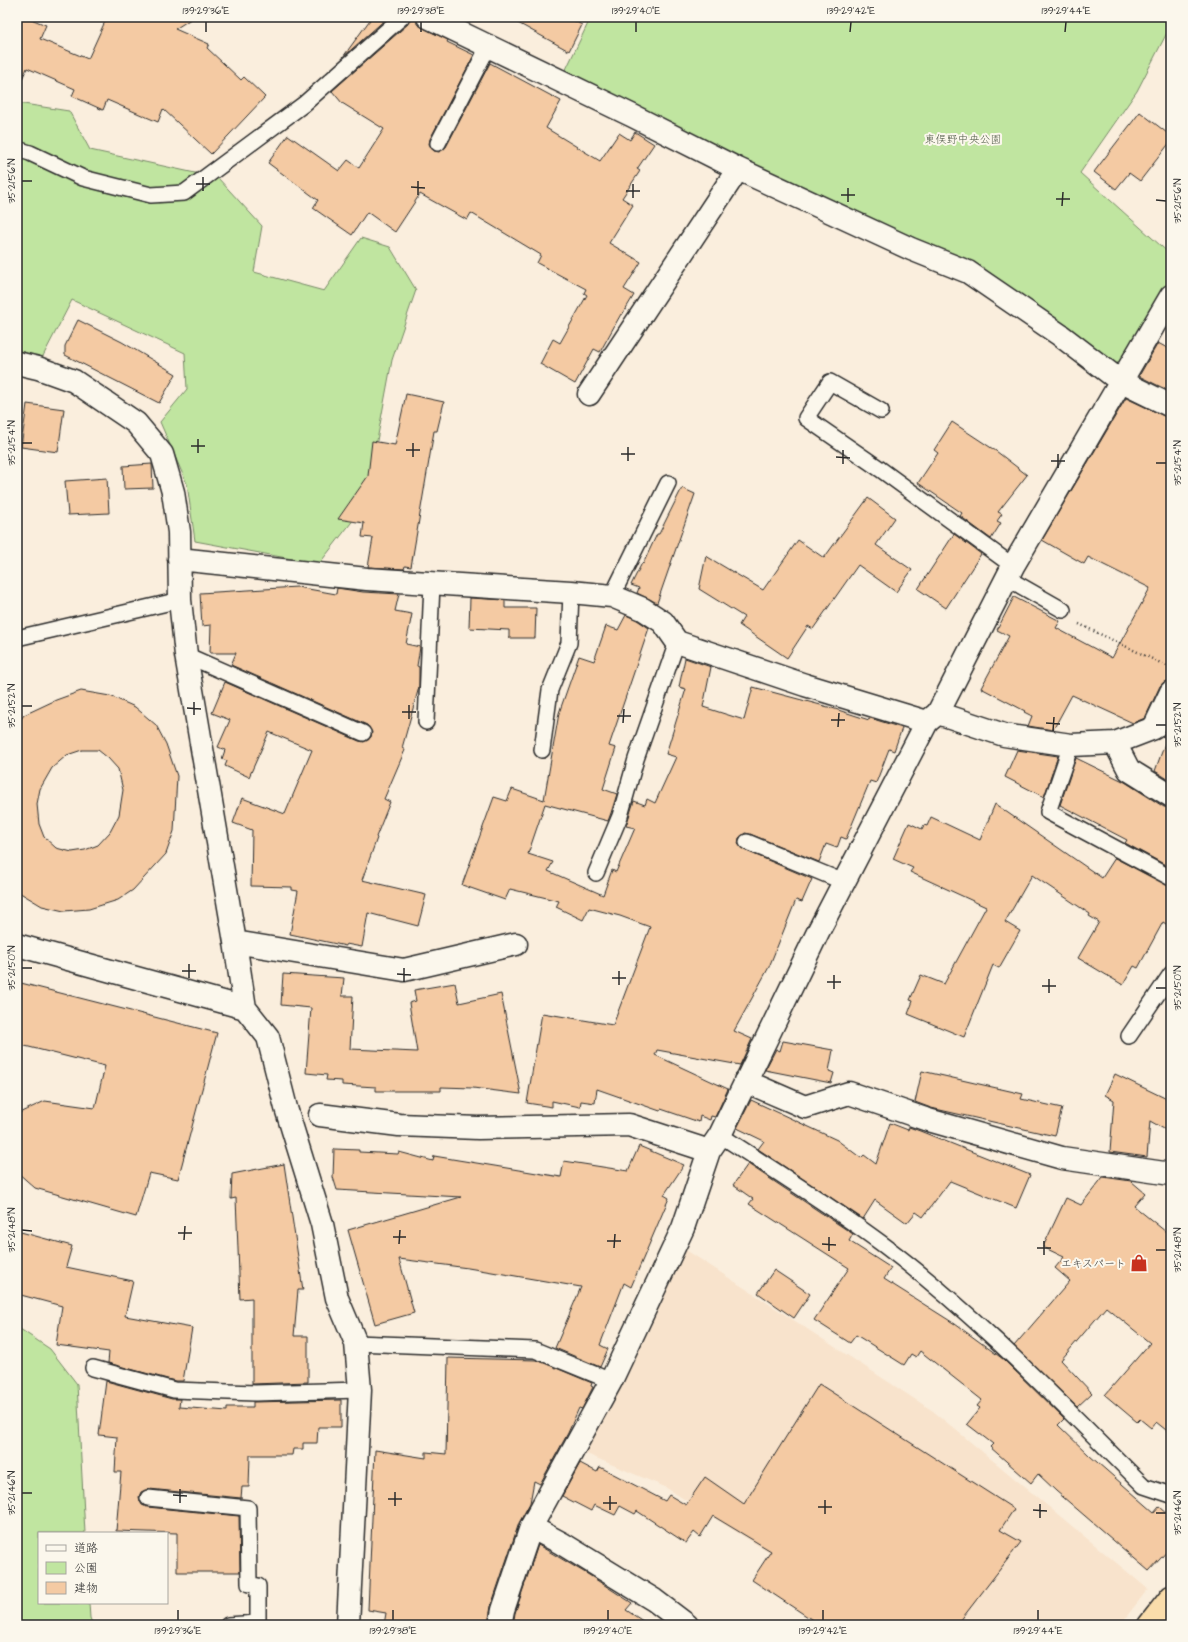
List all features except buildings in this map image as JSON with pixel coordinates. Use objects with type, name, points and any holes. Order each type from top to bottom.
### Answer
[{"type":"highway","points":[[1149,1625],[1171,1597]]},
{"type":"street","points":[[428,17],[634,116],[738,169],[911,249],[968,272],[1060,335],[1120,380],[1171,406]]},
{"type":"street","points":[[589,394],[738,169]]},
{"type":"street","points":[[500,1625],[503,1610],[531,1527],[611,1381],[683,1228],[714,1143],[844,882],[1010,572],[1120,380],[1132,364],[1171,296]]},
{"type":"street","points":[[17,363],[38,368],[74,381],[136,423],[162,454],[171,484],[179,532],[180,600],[186,655],[245,1008],[268,1037],[286,1108],[322,1224],[337,1298],[356,1343],[360,1390],[348,1625]]},
{"type":"street","points":[[179,559],[366,580],[571,592],[612,596],[643,609],[663,622],[677,642],[805,685],[1004,735],[1071,745],[1115,743],[1154,728],[1171,692]]},
{"type":"street","points":[[1115,743],[1129,770],[1171,796]]},
{"type":"street","points":[[235,942],[404,970],[516,944]]},
{"type":"street","points":[[17,945],[245,1008]]},
{"type":"street","points":[[745,1081],[805,1107],[849,1093],[925,1119],[1062,1158],[1171,1174]]},
{"type":"street","points":[[320,1115],[399,1125],[478,1128],[629,1125],[714,1143]]},
{"type":"street","points":[[531,1527],[561,1543],[654,1600],[687,1625]]},
{"type":"lane","points":[[17,149],[30,153],[90,180],[151,195],[184,193],[304,104],[402,17]]},
{"type":"lane","points":[[438,143],[488,47]]},
{"type":"lane","points":[[881,411],[830,382],[806,418],[880,469],[1010,572],[1063,610]]},
{"type":"lane","points":[[612,596],[668,483]]},
{"type":"lane","points":[[426,722],[432,584]]},
{"type":"lane","points":[[542,750],[550,690],[569,642],[571,592]]},
{"type":"lane","points":[[17,638],[180,600]]},
{"type":"lane","points":[[596,873],[620,816],[636,759],[677,642]]},
{"type":"lane","points":[[186,655],[363,733]]},
{"type":"lane","points":[[1071,745],[1048,812],[1171,878]]},
{"type":"lane","points":[[747,842],[844,882]]},
{"type":"lane","points":[[1129,1036],[1171,974]]},
{"type":"lane","points":[[714,1143],[807,1192],[885,1246],[970,1316],[1144,1486],[1171,1495]]},
{"type":"lane","points":[[356,1343],[535,1350],[611,1381]]},
{"type":"lane","points":[[94,1368],[174,1390],[255,1393],[360,1390]]},
{"type":"lane","points":[[148,1498],[248,1508],[249,1584],[258,1586],[258,1624],[228,1625]]},
{"type":"path","points":[[1063,610],[1068,619],[1171,668]]},
{"type":"shaded area","points":[[686,1250],[933,1411],[1148,1589],[1120,1625],[884,1625],[665,1487],[582,1452],[629,1372]]},
{"type":"green space","name":"東俣野中央公園","points":[[591,17],[1171,17],[1171,25],[1137,91],[1080,173],[1171,255],[1171,296],[1120,381],[1002,294],[560,82]]},
{"type":"green space","points":[[17,103],[69,111],[90,150],[218,178],[262,226],[254,272],[324,291],[361,238],[390,247],[416,290],[392,360],[365,505],[319,564],[195,541],[187,484],[160,422],[187,389],[185,353],[72,300],[42,358],[17,350]]},
{"type":"green space","points":[[17,1327],[50,1349],[77,1384],[85,1532],[38,1532],[38,1604],[89,1604],[90,1618],[93,1625],[17,1625]]},
{"type":"place","name":"エキスパート","points":[[1139,1263]]}]
